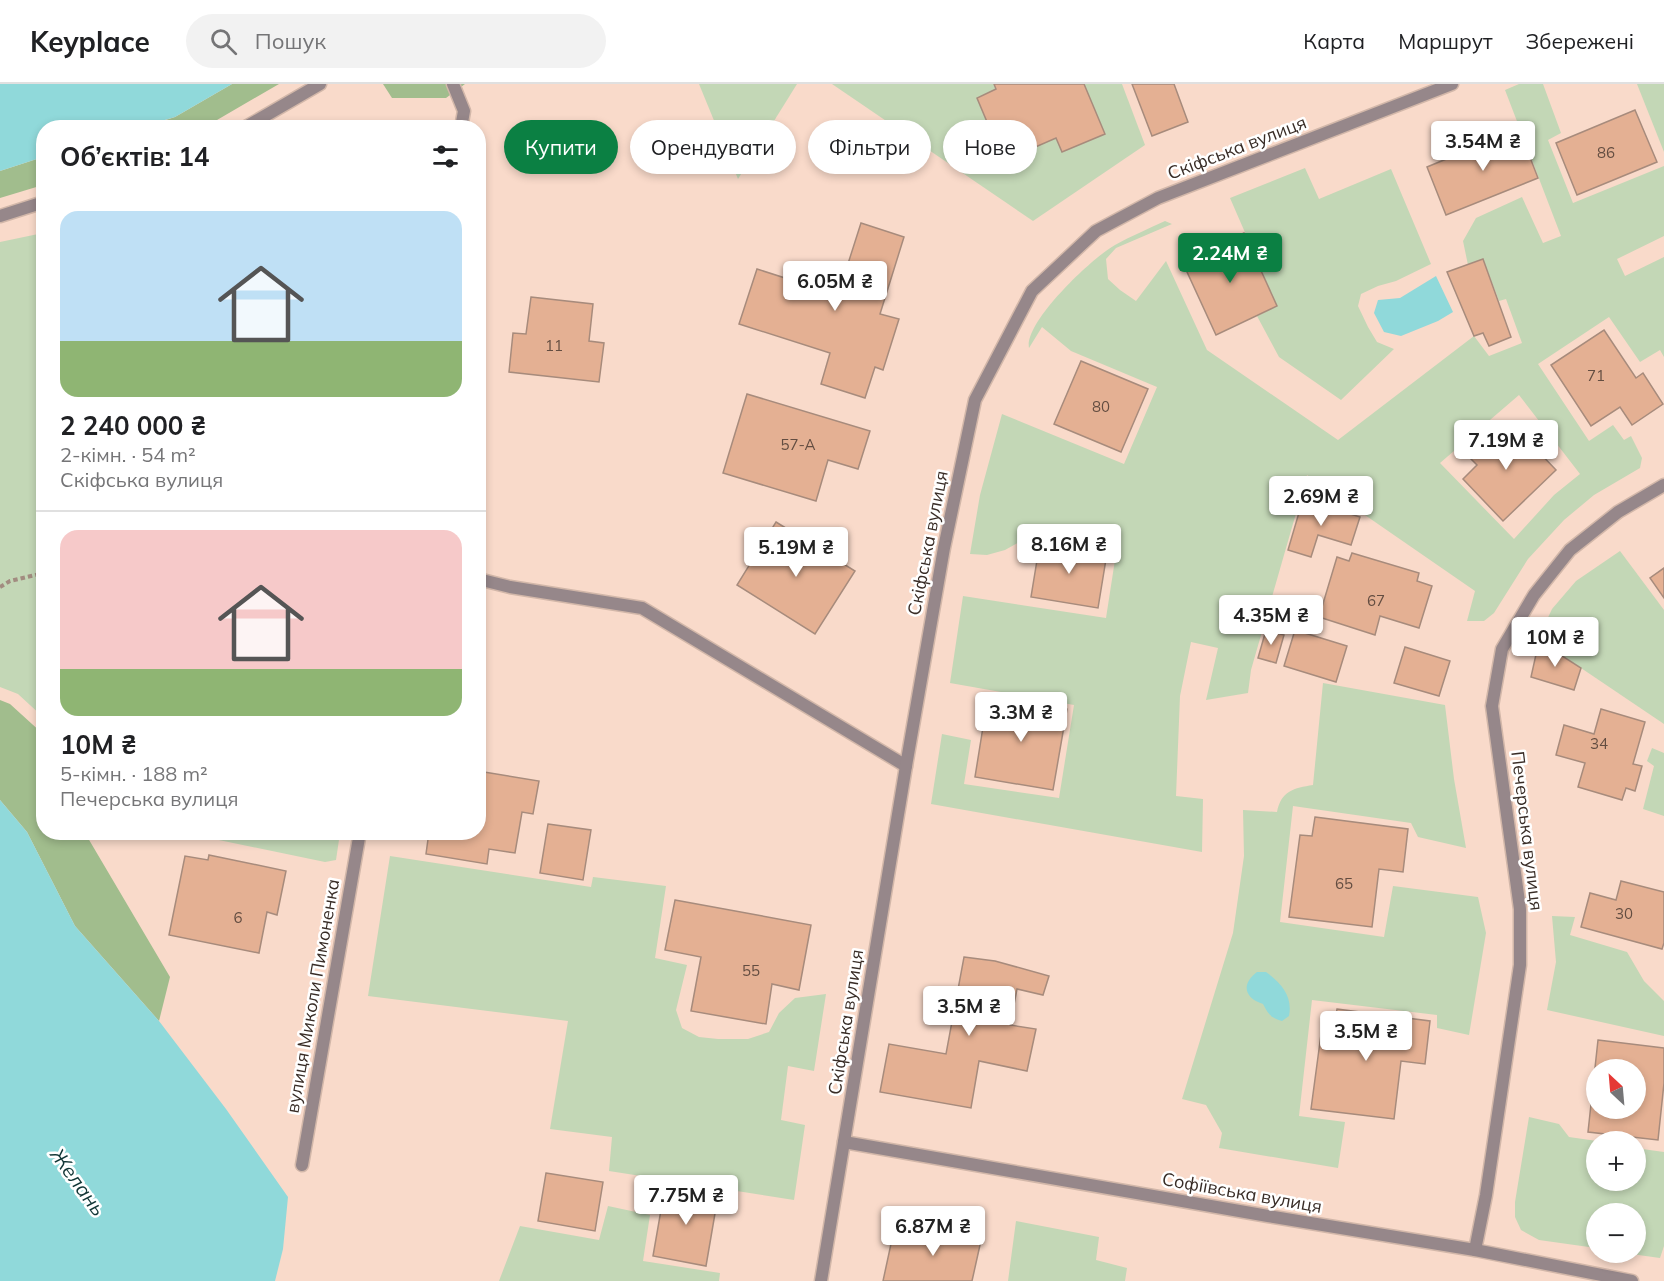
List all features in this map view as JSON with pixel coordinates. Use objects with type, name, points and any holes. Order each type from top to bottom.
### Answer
[{"type":"street","points":[[257,120],[320,84]]},
{"type":"street","points":[[453,84],[464,111],[463,120]]},
{"type":"street","name":"Скіфська вулиця","points":[[821,1281],[944,548],[975,400],[1032,291],[1096,231],[1158,198],[1452,84]]},
{"type":"street","points":[[0,216],[36,205]]},
{"type":"street","name":"Печерська вулиця","points":[[1475,1250],[1486,1195],[1520,965],[1520,909],[1492,706],[1502,649],[1534,594],[1570,550],[1618,512],[1664,485]]},
{"type":"street","points":[[486,581],[510,587],[642,608],[906,766]]},
{"type":"street","name":"вулиця Миколи Пимоненка","points":[[302,1165],[359,840]]},
{"type":"street","name":"Софіївська вулиця","points":[[844,1142],[1475,1250],[1632,1281]]},
{"type":"path","points":[[0,587],[10,581],[36,575]]},
{"type":"green space","points":[[232,84],[279,84],[217,120],[166,120]]},
{"type":"green space","points":[[383,84],[465,84],[446,98],[392,98]]},
{"type":"green space","points":[[699,84],[797,84],[775,120],[714,120]]},
{"type":"green space","points":[[832,84],[1122,84],[1145,145],[1033,221],[964,174],[1037,174],[1037,120],[943,120],[943,160],[931,151],[931,120],[885,120]]},
{"type":"green space","points":[[1519,84],[1543,84],[1561,133],[1548,140],[1573,203],[1664,166],[1664,236],[1617,259],[1625,276],[1664,257],[1664,357],[1660,350],[1640,362],[1609,317],[1538,364],[1589,441],[1613,425],[1624,440],[1631,436],[1642,458],[1640,468],[1594,495],[1564,520],[1528,559],[1494,613],[1484,621],[1467,621],[1475,591],[1307,475],[1251,670],[1248,693],[1206,700],[1218,648],[1191,642],[1180,696],[1176,796],[1203,799],[1202,852],[931,804],[942,734],[971,740],[964,784],[1059,798],[1074,705],[950,683],[963,596],[1106,618],[1117,547],[1032,535],[1005,550],[987,555],[970,554],[980,495],[1002,414],[1124,464],[1157,387],[1071,351],[1042,327],[1029,348],[1030,337],[1048,307],[1092,262],[1115,245],[1165,221],[1172,224],[1116,248],[1106,259],[1108,279],[1136,301],[1166,261],[1207,350],[1338,440],[1474,336],[1489,356],[1522,343],[1506,299],[1499,301],[1483,259],[1468,265],[1463,241],[1476,218],[1522,197],[1543,243],[1561,236],[1505,90]],"holes":[[[1519,395],[1580,474],[1554,495],[1514,539],[1440,463]]]},
{"type":"green space","points":[[1637,84],[1664,84],[1664,152]]},
{"type":"green space","points":[[36,159],[36,187],[0,198],[0,171]]},
{"type":"green space","points":[[1305,168],[1319,199],[1391,169],[1431,264],[1396,281],[1361,294],[1358,306],[1377,342],[1394,349],[1341,400],[1279,357],[1257,316],[1277,306],[1230,198]]},
{"type":"green space","points":[[36,235],[36,711],[18,694],[0,687],[0,242]]},
{"type":"green space","points":[[1620,551],[1664,610],[1664,724],[1538,639],[1552,609],[1576,581]]},
{"type":"green space","points":[[1323,683],[1445,705],[1454,779],[1466,848],[1418,837],[1411,823],[1293,806],[1280,922],[1384,937],[1393,886],[1478,897],[1486,933],[1469,1035],[1437,1028],[1437,1015],[1312,1000],[1299,1116],[1345,1122],[1338,1168],[1219,1148],[1222,1133],[1206,1105],[1182,1099],[1233,933],[1244,856],[1243,810],[1277,812],[1282,799],[1289,792],[1313,785]]},
{"type":"green space","points":[[0,700],[10,704],[36,728],[36,840],[89,840],[170,977],[159,1021],[75,926],[27,832],[0,800]]},
{"type":"green space","points":[[1652,748],[1664,753],[1664,816],[1643,809],[1654,766],[1647,761]]},
{"type":"green space","points":[[219,840],[339,840],[336,860],[325,862]]},
{"type":"green space","points":[[390,856],[591,887],[593,877],[666,886],[655,958],[687,965],[676,1010],[682,1028],[699,1037],[748,1039],[769,1032],[779,1013],[795,998],[826,994],[814,1071],[788,1066],[781,1120],[805,1125],[794,1200],[609,1171],[612,1137],[550,1129],[568,1021],[368,996]]},
{"type":"green space","points":[[1552,916],[1575,917],[1570,935],[1627,952],[1644,981],[1664,1001],[1664,1036],[1547,1010],[1556,962]]},
{"type":"green space","points":[[1529,1117],[1559,1124],[1569,1137],[1586,1139],[1586,1191],[1646,1191],[1646,1150],[1664,1152],[1664,1246],[1660,1258],[1646,1256],[1646,1203],[1586,1203],[1586,1247],[1539,1240],[1521,1230],[1515,1217],[1515,1202]]},
{"type":"green space","points":[[608,1206],[650,1215],[643,1261],[720,1273],[719,1281],[499,1281],[520,1226],[599,1240]]},
{"type":"green space","points":[[1016,1221],[1099,1237],[1096,1260],[1127,1268],[1125,1281],[1008,1281]]},
{"type":"water","points":[[0,84],[232,84],[175,117],[165,120],[36,120],[36,159],[0,171]]},
{"type":"water","points":[[1436,276],[1453,312],[1438,321],[1401,336],[1384,332],[1374,313],[1378,300],[1400,298]]},
{"type":"water","name":"Желань","points":[[0,800],[27,832],[75,926],[159,1021],[226,1109],[288,1197],[283,1249],[275,1281],[0,1281]]},
{"type":"water","points":[[1257,972],[1266,972],[1285,991],[1290,1009],[1289,1016],[1282,1021],[1272,1017],[1263,1004],[1249,994],[1247,986]]},
{"type":"building","points":[[994,84],[1084,84],[1105,134],[1062,152],[1056,138],[1037,146],[1037,120],[986,120],[977,98],[996,89]]},
{"type":"building","points":[[1132,84],[1174,84],[1188,122],[1152,136]]},
{"type":"building","points":[[1635,110],[1657,162],[1577,195],[1556,143]]},
{"type":"building","points":[[1519,129],[1538,178],[1446,215],[1427,167]]},
{"type":"building","points":[[861,223],[904,237],[880,314],[899,319],[883,370],[875,367],[865,398],[821,384],[830,353],[739,324],[757,269],[838,295]]},
{"type":"building","points":[[1244,233],[1277,306],[1216,335],[1182,261]]},
{"type":"building","points":[[1483,259],[1511,337],[1489,346],[1483,333],[1474,336],[1447,272]]},
{"type":"building","points":[[531,297],[593,304],[589,341],[604,343],[599,382],[509,372],[513,333],[526,334]]},
{"type":"building","points":[[1604,330],[1636,378],[1643,373],[1663,404],[1632,425],[1620,407],[1591,426],[1551,365]]},
{"type":"building","points":[[1081,361],[1148,389],[1121,452],[1054,424]]},
{"type":"building","points":[[747,394],[870,431],[858,469],[828,460],[816,501],[723,473]]},
{"type":"building","points":[[1490,428],[1503,441],[1516,428],[1556,470],[1503,521],[1463,479],[1477,465],[1464,452]]},
{"type":"building","points":[[1303,499],[1360,517],[1351,545],[1318,535],[1311,557],[1288,550]]},
{"type":"building","points":[[776,522],[855,571],[815,634],[737,585]]},
{"type":"building","points":[[1040,542],[1107,553],[1098,608],[1031,597]]},
{"type":"building","points":[[1352,553],[1419,573],[1417,581],[1432,586],[1419,628],[1380,616],[1375,635],[1319,617],[1337,557],[1349,561]]},
{"type":"building","points":[[1664,568],[1664,598],[1650,578]]},
{"type":"building","points":[[1266,630],[1284,635],[1276,663],[1258,658]]},
{"type":"building","points":[[1295,630],[1347,646],[1336,682],[1284,666]]},
{"type":"building","points":[[1539,641],[1581,668],[1574,690],[1531,677]]},
{"type":"building","points":[[1405,647],[1450,661],[1439,696],[1394,683]]},
{"type":"building","points":[[988,696],[1067,709],[1053,790],[975,777]]},
{"type":"building","points":[[1601,709],[1645,722],[1633,764],[1642,766],[1635,791],[1626,788],[1622,800],[1578,787],[1585,763],[1556,755],[1564,725],[1594,734]]},
{"type":"building","points":[[486,772],[539,781],[533,814],[522,812],[515,853],[489,849],[487,864],[426,854],[428,840],[486,840]]},
{"type":"building","points":[[1315,817],[1408,829],[1403,872],[1379,869],[1372,927],[1289,917],[1300,835],[1312,836]]},
{"type":"building","points":[[548,824],[591,830],[583,880],[540,873]]},
{"type":"building","points":[[209,855],[286,871],[277,915],[267,912],[259,953],[169,935],[185,856],[208,860]]},
{"type":"building","points":[[1621,881],[1664,892],[1662,949],[1581,927],[1590,893],[1616,900]]},
{"type":"building","points":[[675,900],[811,925],[799,990],[772,984],[766,1024],[691,1011],[701,957],[665,950]]},
{"type":"building","points":[[964,957],[995,961],[1049,976],[1043,995],[1017,989],[1010,1025],[1036,1029],[1027,1071],[979,1061],[971,1108],[880,1092],[889,1044],[946,1054]]},
{"type":"building","points":[[1337,1009],[1430,1021],[1425,1064],[1401,1061],[1394,1119],[1311,1109],[1322,1027],[1334,1028]]},
{"type":"building","points":[[1598,1040],[1664,1048],[1664,1083],[1658,1140],[1646,1139],[1646,1131],[1588,1131],[1589,1119],[1646,1119],[1646,1059],[1596,1059]]},
{"type":"building","points":[[546,1173],[603,1182],[595,1231],[538,1221]]},
{"type":"building","points":[[665,1187],[718,1196],[706,1266],[653,1256]]},
{"type":"building","points":[[946,1228],[982,1236],[972,1281],[883,1281],[894,1230],[943,1241]]}]
